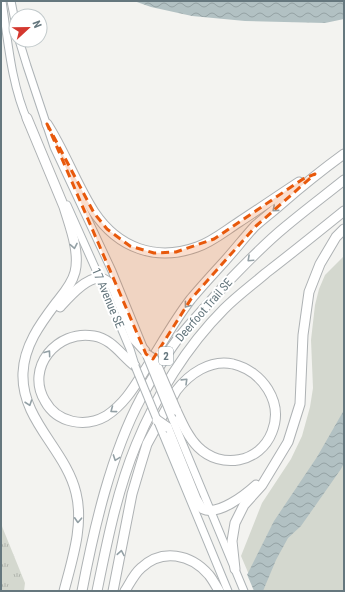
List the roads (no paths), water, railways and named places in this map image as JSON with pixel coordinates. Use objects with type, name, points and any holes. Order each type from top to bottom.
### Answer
[{"type":"highway","points":[[27,118],[64,207],[69,222],[76,255],[75,272],[68,288],[41,324],[31,341],[24,358],[23,373],[23,382],[30,407],[41,429],[66,466],[73,480],[78,505],[79,520],[76,543],[64,591]]},
{"type":"highway","points":[[47,124],[55,136],[94,213],[117,238],[130,246],[154,253],[176,252],[197,247],[214,239],[303,179],[315,174]]},
{"type":"highway","points":[[135,366],[114,346],[100,338],[84,335],[72,336],[52,348],[42,362],[39,379],[42,395],[50,408],[61,417],[73,422],[82,423],[100,419],[118,407],[130,394],[178,316],[191,299],[256,226],[315,174],[344,154]]},
{"type":"highway","name":"Deerfoot Trail SE","points":[[82,591],[110,473],[141,399],[162,362],[194,320],[241,268],[284,228],[344,180]]},
{"type":"highway","name":"Deerfoot Trail SE","points":[[97,591],[112,522],[122,485],[136,446],[148,419],[170,379],[188,351],[212,322],[239,295],[344,211]]},
{"type":"highway","points":[[235,569],[232,540],[234,523],[244,505],[262,485],[288,442],[300,404],[303,335],[309,292],[320,264],[336,237],[344,229]]},
{"type":"highway","points":[[31,341],[75,291],[92,280],[100,278],[113,287],[134,339],[145,353],[154,359],[174,414],[196,445],[207,455],[232,461],[250,457],[264,445],[273,431],[275,414],[271,396],[263,381],[249,370],[240,366],[229,364],[219,363],[208,366],[195,373],[181,384],[176,391],[147,444],[132,494],[113,591]]},
{"type":"highway","points":[[157,420],[165,431],[196,499],[202,508],[210,511],[221,509],[254,487],[268,473]]},
{"type":"highway","points":[[125,591],[139,569],[147,563],[173,555],[183,557],[198,565],[225,590]]},
{"type":"main road","name":"17 Avenue SE","points":[[2,1],[16,83],[27,118],[100,278],[130,349],[135,366],[157,420]]},
{"type":"main road","name":"17 Avenue SE","points":[[21,48],[54,147],[112,271],[145,353]]},
{"type":"main road","points":[[174,414],[210,511],[244,591]]},
{"type":"main road","points":[[165,431],[225,590]]},
{"type":"water","points":[[134,1],[344,1],[344,19],[325,23],[245,21],[192,16],[151,7]]},
{"type":"water","points":[[344,410],[344,463],[341,469],[301,526],[288,538],[276,560],[263,591],[239,591],[274,521],[317,457]]}]
